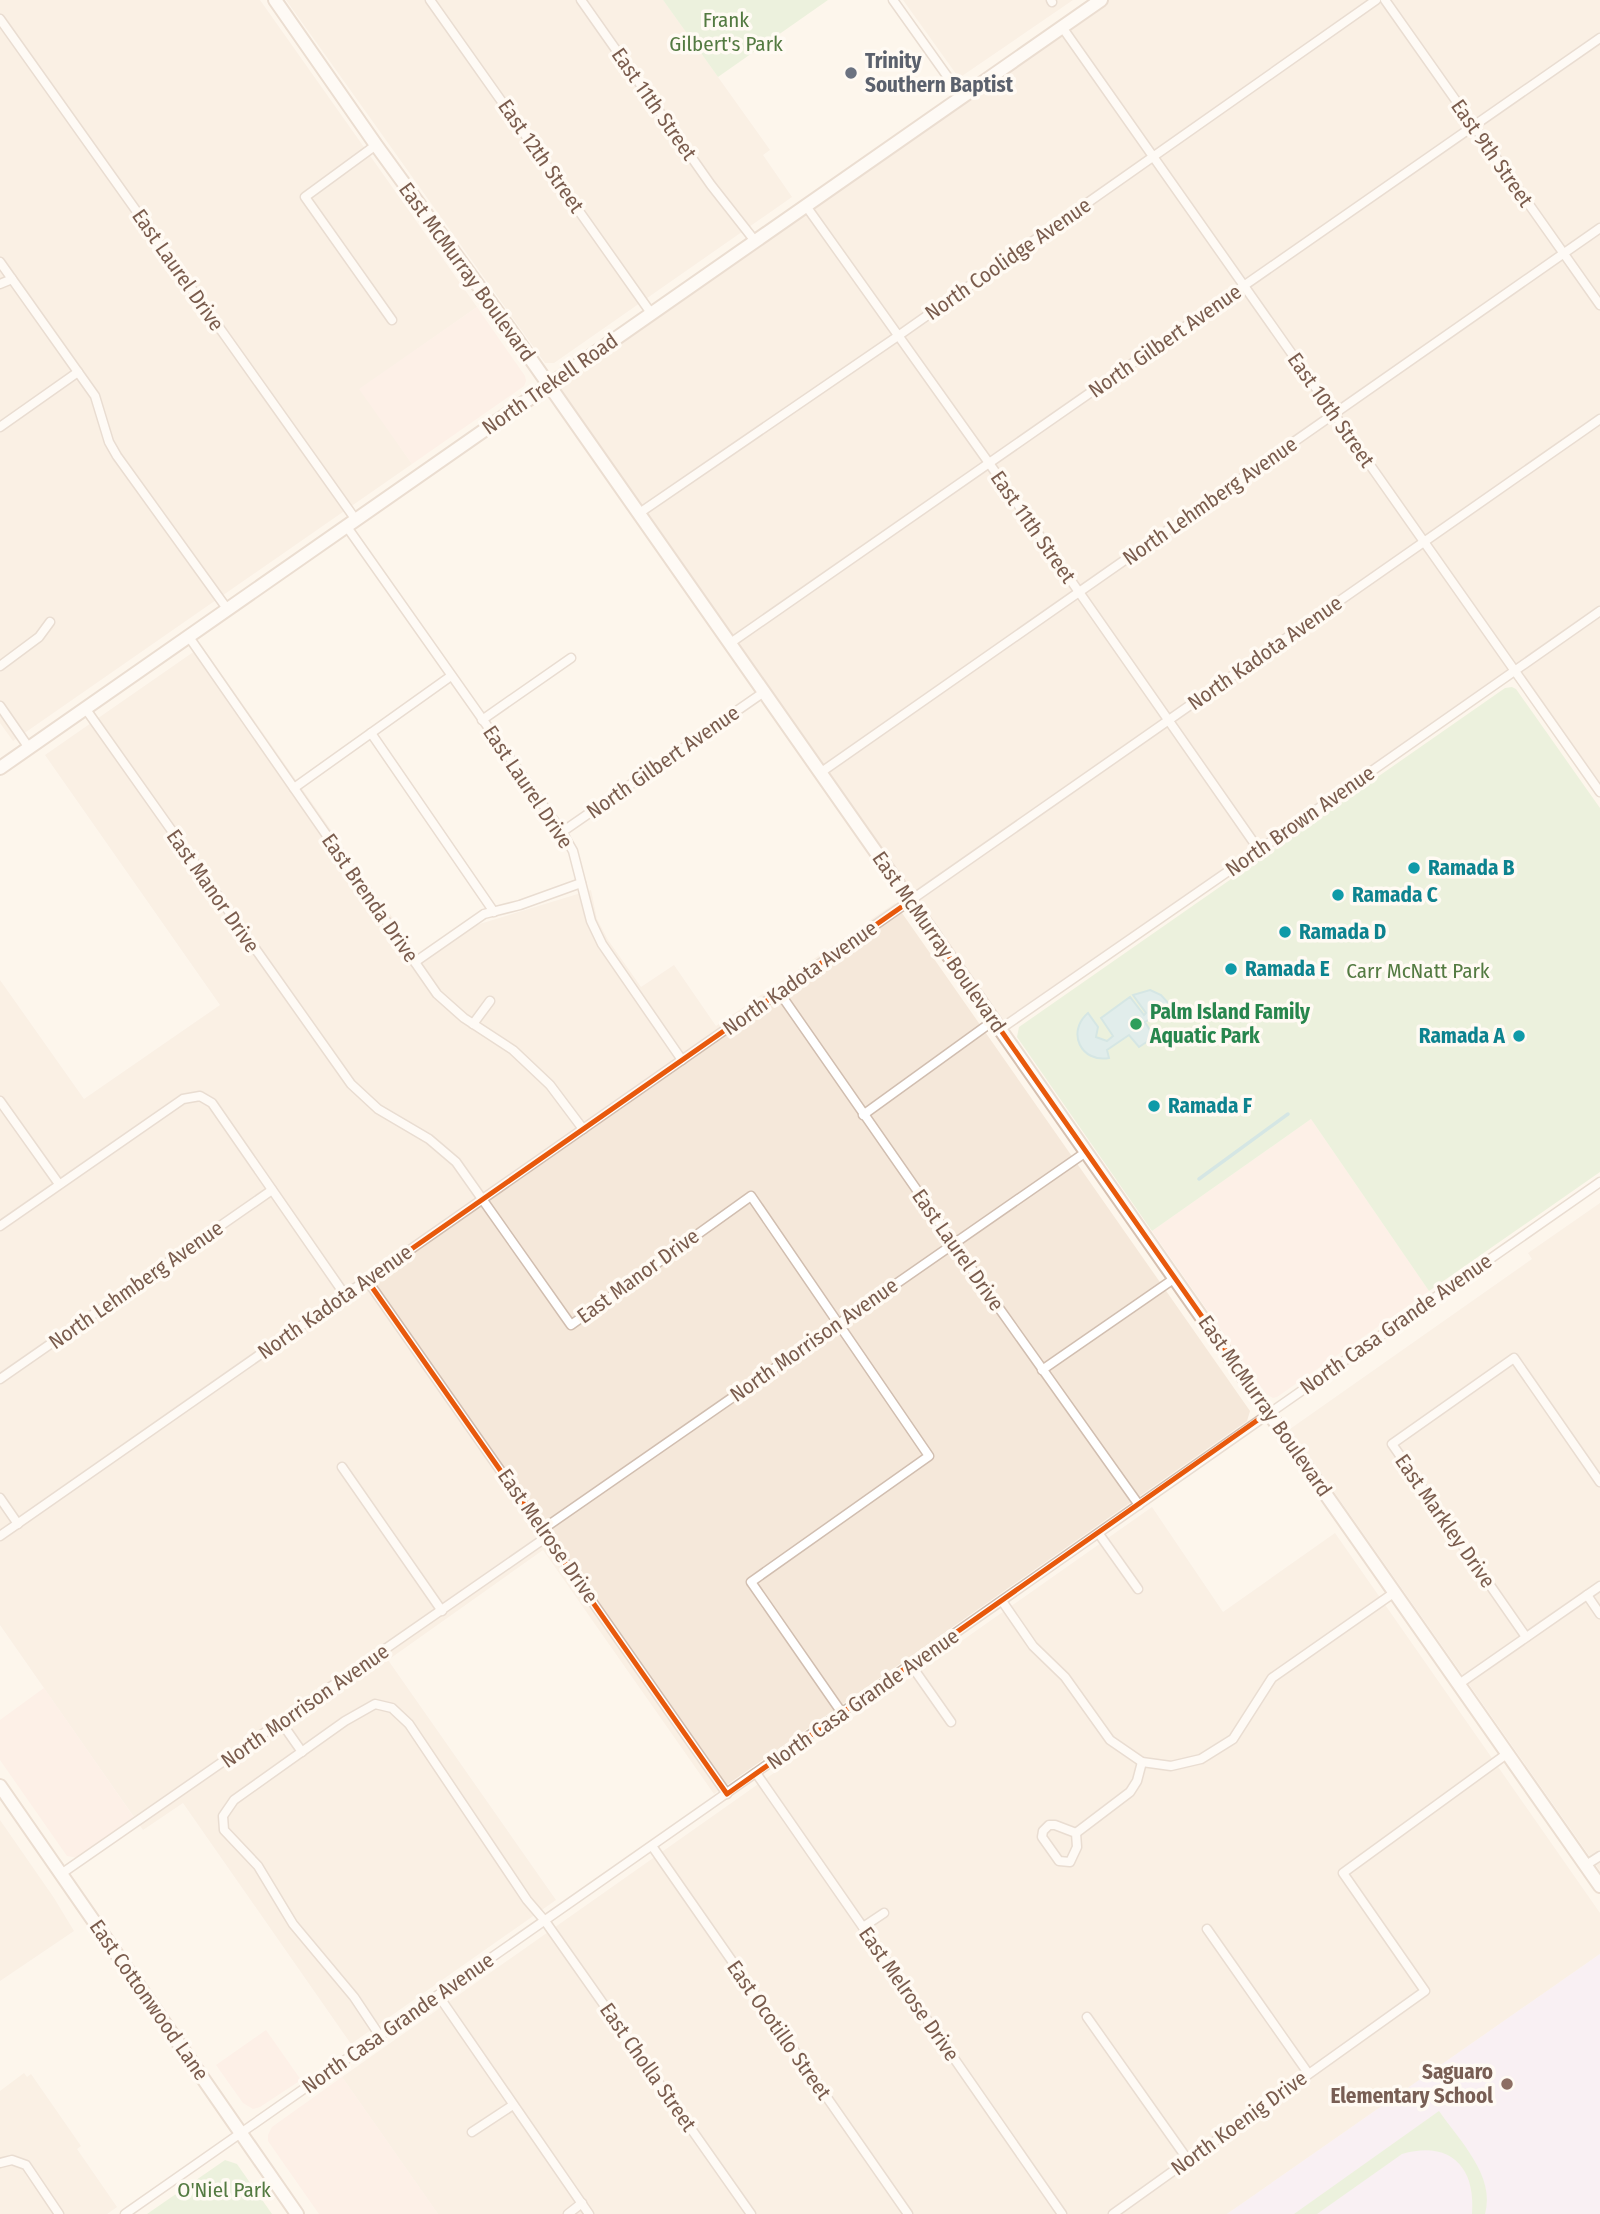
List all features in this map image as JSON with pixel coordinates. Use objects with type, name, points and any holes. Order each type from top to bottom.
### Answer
[{"type":"street","name":"East McMurray Boulevard","points":[[275,0],[764,692],[1600,1886]]},
{"type":"street","name":"East 12th Street","points":[[430,0],[651,313]]},
{"type":"street","name":"East 11th Street","points":[[581,0],[711,185],[755,241]]},
{"type":"street","points":[[893,0],[962,97]]},
{"type":"street","name":"North Trekell Road","points":[[0,768],[1101,0]]},
{"type":"street","name":"North Coolidge Avenue","points":[[638,514],[898,336],[1376,0]]},
{"type":"street","name":"East 9th Street","points":[[1385,0],[1600,305]]},
{"type":"street","name":"East Laurel Drive","points":[[0,19],[352,523],[451,676],[562,831],[573,851],[591,921],[602,944],[682,1060]]},
{"type":"street","name":"East 10th Street","points":[[1062,27],[1600,792]]},
{"type":"street","name":"North Gilbert Avenue","points":[[729,644],[1600,38]]},
{"type":"street","points":[[376,145],[305,197],[392,320]]},
{"type":"street","name":"East 11th Street","points":[[806,206],[1259,850]]},
{"type":"street","name":"North Lehmberg Avenue","points":[[820,772],[1600,228]]},
{"type":"street","points":[[0,262],[95,396],[108,442],[117,456],[228,610]]},
{"type":"street","points":[[0,284],[12,279]]},
{"type":"street","points":[[0,427],[78,372]]},
{"type":"street","name":"North Kadota Avenue","points":[[0,1536],[1600,419]]},
{"type":"street","name":"North Brown Avenue","points":[[863,1115],[1259,850],[1600,611]]},
{"type":"street","points":[[0,666],[39,638],[50,622]]},
{"type":"street","name":"East Brenda Drive","points":[[188,637],[437,994],[473,1024],[513,1050],[550,1085],[583,1129]]},
{"type":"street","points":[[482,720],[571,658]]},
{"type":"street","points":[[294,789],[451,676]]},
{"type":"street","name":"North Gilbert Avenue","points":[[562,831],[764,692]]},
{"type":"street","points":[[0,706],[29,748]]},
{"type":"street","name":"East Manor Drive","points":[[85,708],[351,1084],[378,1109],[429,1139],[456,1161],[571,1325],[751,1196],[929,1456],[751,1582],[842,1713]]},
{"type":"street","points":[[371,733],[494,912]]},
{"type":"street","points":[[415,962],[484,914],[520,905],[581,883]]},
{"type":"street","name":"East Laurel Drive","points":[[779,992],[1139,1505]]},
{"type":"street","points":[[473,1024],[490,1001]]},
{"type":"street","points":[[0,1226],[183,1099],[200,1096],[212,1103],[345,1295]]},
{"type":"street","points":[[0,1101],[59,1184]]},
{"type":"street","name":"North Morrison Avenue","points":[[61,1874],[442,1611],[545,1532],[1086,1152]]},
{"type":"street","name":"North Casa Grande Avenue","points":[[125,2214],[1600,1182]]},
{"type":"street","name":"North Lehmberg Avenue","points":[[0,1379],[272,1190]]},
{"type":"street","points":[[1042,1370],[1175,1278]]},
{"type":"street","name":"East Melrose Drive","points":[[367,1280],[727,1794]]},
{"type":"street","name":"East Markley Drive","points":[[1526,1637],[1392,1444],[1514,1358],[1600,1482]]},
{"type":"street","points":[[342,1467],[442,1611]]},
{"type":"street","points":[[0,1498],[18,1524]]},
{"type":"street","points":[[1099,1534],[1138,1589]]},
{"type":"street","points":[[1459,1684],[1600,1586]]},
{"type":"street","points":[[1002,1601],[1033,1646],[1065,1677],[1110,1740],[1142,1762],[1171,1766],[1201,1759],[1233,1739],[1272,1678],[1395,1592]]},
{"type":"street","points":[[1587,1595],[1600,1614]]},
{"type":"street","points":[[911,1665],[951,1722]]},
{"type":"street","name":"East Cholla Street","points":[[380,2036],[354,1997],[293,1924],[258,1866],[224,1830],[223,1816],[234,1800],[375,1704],[393,1708],[409,1724],[527,1900],[545,1921],[751,2214]]},
{"type":"street","points":[[281,1722],[302,1752]]},
{"type":"street","name":"North Koenig Drive","points":[[1113,2214],[1425,1991],[1343,1873],[1508,1753]]},
{"type":"street","points":[[1076,1833],[1130,1792],[1137,1781],[1142,1762]]},
{"type":"street","name":"East Melrose Drive","points":[[756,1773],[1062,2214]]},
{"type":"street","name":"East Cottonwood Lane","points":[[0,1786],[298,2214]]},
{"type":"street","points":[[1049,1825],[1076,1833],[1077,1847],[1070,1862],[1059,1861],[1042,1837],[1043,1830],[1049,1825]]},
{"type":"street","name":"East Ocotillo Street","points":[[652,1846],[908,2214]]},
{"type":"street","points":[[1586,1865],[1600,1856]]},
{"type":"street","points":[[863,1927],[884,1913]]},
{"type":"street","points":[[1207,1929],[1308,2073]]},
{"type":"street","points":[[438,1995],[589,2214]]},
{"type":"street","points":[[1087,2017],[1188,2160]]},
{"type":"street","points":[[472,2132],[513,2105]]},
{"type":"street","points":[[0,2163],[12,2160],[26,2165],[59,2214]]},
{"type":"street","points":[[568,2214],[582,2203]]},
{"type":"highlighted area","points":[[910,901],[1269,1412],[727,1794],[367,1280]]},
{"type":"shaded area","points":[[0,0],[260,0],[477,307],[360,389],[412,464],[13,741],[0,723]]},
{"type":"shaded area","points":[[286,0],[663,0],[770,150],[763,155],[792,197],[554,363],[545,363]]},
{"type":"shaded area","points":[[903,0],[1073,0],[959,78]]},
{"type":"shaded area","points":[[1101,0],[1600,0],[1600,792],[1514,670],[999,1030],[548,386]]},
{"type":"shaded area","points":[[477,307],[525,376],[524,386],[412,464],[359,389]]},
{"type":"shaded area","points":[[202,646],[423,961],[473,926],[591,890],[597,919],[608,940],[641,987],[674,965],[716,1026],[895,903],[1250,1411],[1247,1421],[714,1794],[543,1550],[388,1660],[556,1900],[351,2044],[183,1803],[143,1830],[0,1625],[0,980],[84,1099],[220,1005],[45,755]]},
{"type":"shaded area","points":[[1311,1119],[1429,1291],[1273,1398],[1266,1394],[1152,1231]]},
{"type":"shaded area","points":[[1600,1203],[1600,1871],[1290,1429],[1532,1259],[1528,1253]]},
{"type":"shaded area","points":[[1152,1507],[1223,1612],[1335,1533],[1600,1913],[1600,1954],[1227,2214],[438,2214],[342,2077]]},
{"type":"shaded area","points":[[44,1688],[135,1819],[79,1858],[67,1856],[0,1760],[0,1720]]},
{"type":"shaded area","points":[[0,1820],[74,1931],[0,1981]]},
{"type":"shaded area","name":"Saguaro Elementary School","points":[[1600,1954],[1600,2214],[1227,2214]]},
{"type":"shaded area","points":[[266,2030],[301,2080],[253,2109],[243,2103],[216,2065]]},
{"type":"shaded area","points":[[24,2073],[27,2077],[31,2074],[81,2146],[77,2149],[117,2207],[107,2214],[0,2214],[0,2091]]},
{"type":"shaded area","points":[[342,2077],[438,2214],[319,2214],[268,2141],[268,2135],[272,2127]]},
{"type":"green space","name":"Frank Gilbert's Park","points":[[663,0],[828,0],[718,77]]},
{"type":"green space","name":"Carr McNatt Park","points":[[1512,687],[1600,808],[1600,1172],[1429,1291],[1311,1119],[1152,1231],[1017,1037],[1019,1027],[1505,688]]},
{"type":"green space","points":[[1439,2111],[1481,2172],[1487,2200],[1485,2214],[1472,2214],[1469,2183],[1456,2161],[1446,2154],[1419,2151],[1402,2154],[1317,2214],[1294,2214]]},
{"type":"green space","name":"O'Niel Park","points":[[225,2160],[237,2164],[272,2214],[147,2214]]},
{"type":"water","points":[[1150,990],[1161,995],[1171,1006],[1145,1022],[1154,1037],[1139,1047],[1129,1035],[1107,1050],[1109,1058],[1091,1056],[1084,1051],[1078,1037],[1078,1029],[1088,1013],[1098,1027],[1096,1037],[1107,1041],[1113,1036],[1101,1018],[1130,997],[1144,1015],[1146,1013],[1133,995]]},
{"type":"waterway","points":[[1199,1179],[1288,1114]]},
{"type":"place","name":"Trinity Southern Baptist","points":[[851,73]]},
{"type":"place","name":"Ramada B","points":[[1414,868]]},
{"type":"place","name":"Ramada C","points":[[1338,895]]},
{"type":"place","name":"Ramada D","points":[[1285,932]]},
{"type":"place","name":"Ramada E","points":[[1231,969]]},
{"type":"place","name":"Palm Island Family Aquatic Park","points":[[1136,1024]]},
{"type":"place","name":"Ramada A","points":[[1519,1036]]},
{"type":"place","name":"Ramada F","points":[[1154,1106]]},
{"type":"place","name":"Saguaro Elementary School","points":[[1507,2084]]}]
